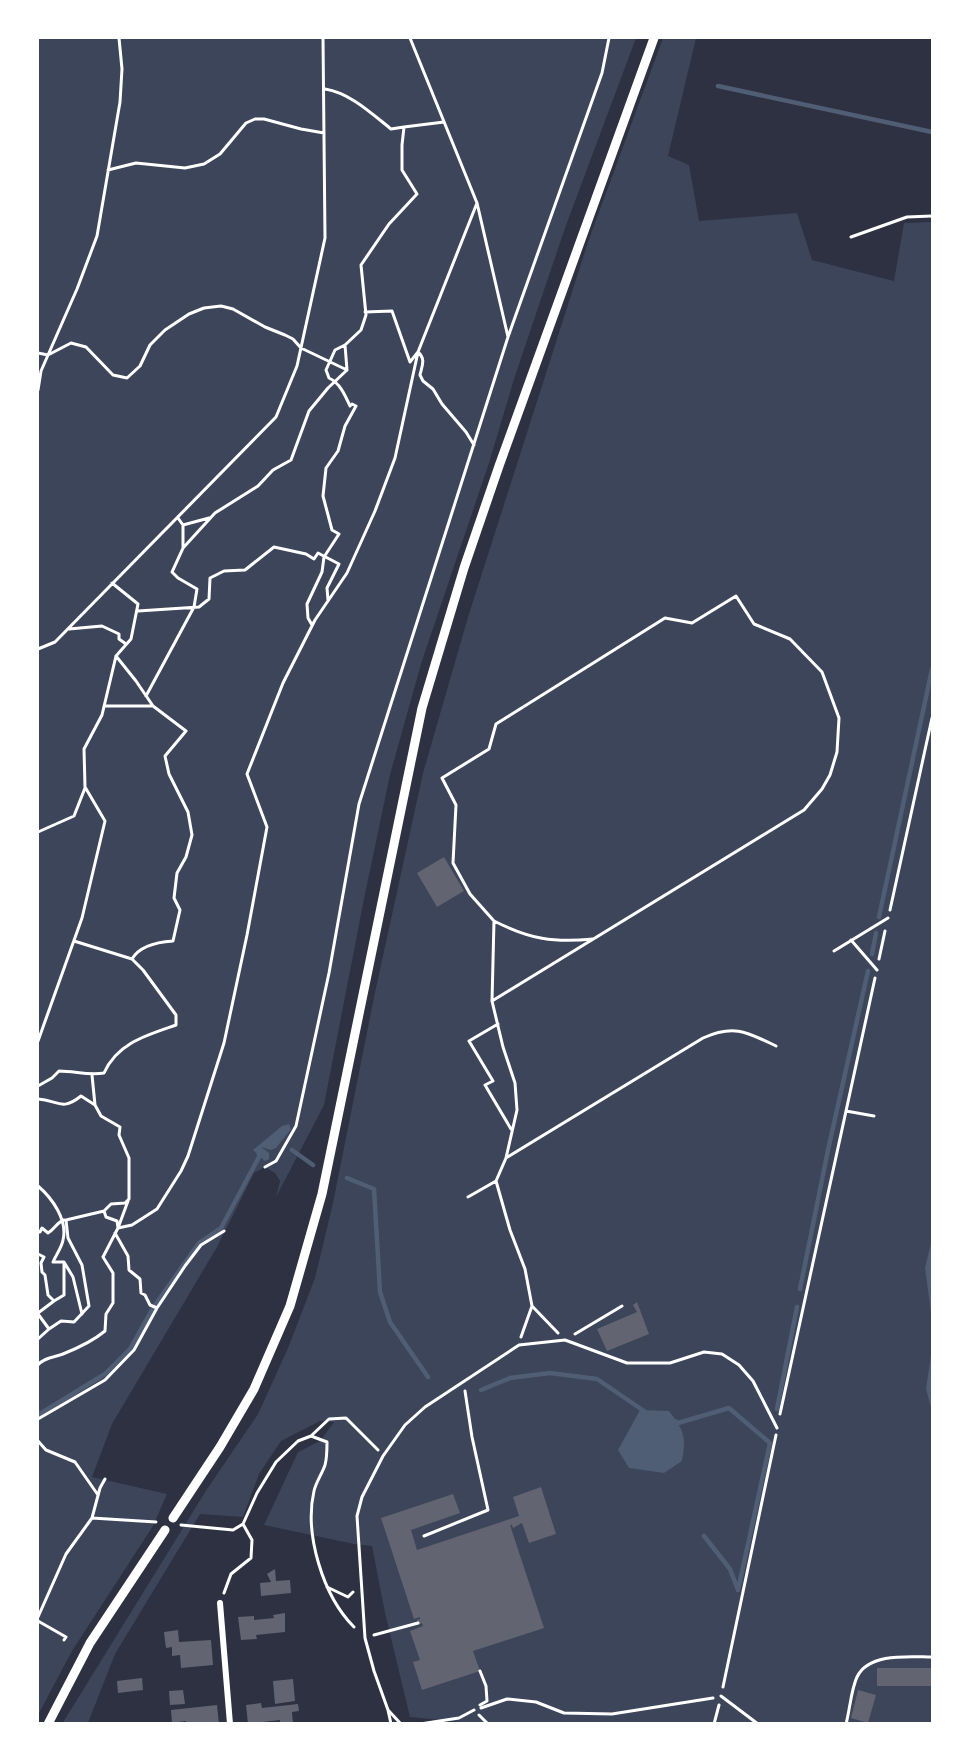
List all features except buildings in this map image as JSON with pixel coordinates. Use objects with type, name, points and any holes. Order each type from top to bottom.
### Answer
[{"type":"main road","points":[[173,1518],[220,1447],[254,1389],[290,1306],[322,1194],[422,708],[464,568],[491,489],[654,38]]},
{"type":"main road","points":[[48,1724],[90,1643],[165,1530]]},
{"type":"street","points":[[220,1603],[230,1724]]},
{"type":"lane","points":[[851,237],[907,217],[933,216]]},
{"type":"lane","points":[[834,951],[888,918]]},
{"type":"lane","points":[[851,940],[877,970]]},
{"type":"lane","points":[[391,1724],[364,1638],[357,1516],[362,1497],[383,1456],[405,1425],[425,1407],[519,1345],[565,1340],[627,1363],[670,1363],[704,1352],[722,1354],[739,1365],[753,1381],[777,1428]]},
{"type":"lane","points":[[721,1696],[758,1724]]},
{"type":"lane","points":[[388,1710],[401,1724]]},
{"type":"lane","points":[[420,1724],[459,1718],[474,1710]]},
{"type":"path","points":[[38,390],[41,371],[97,236],[120,102],[122,69],[119,38]]},
{"type":"path","points":[[38,649],[55,642],[276,417],[297,366],[325,238],[323,38]]},
{"type":"path","points":[[410,38],[477,203],[508,337]]},
{"type":"path","points":[[265,1167],[276,1161],[296,1126],[329,973],[359,804],[508,337],[602,73],[609,38]]},
{"type":"path","points":[[325,89],[336,91],[364,107],[391,129],[444,122]]},
{"type":"path","points":[[108,170],[136,163],[185,168],[204,164],[220,154],[246,123],[255,119],[325,133]]},
{"type":"path","points":[[312,625],[308,618],[307,604],[322,572],[324,557],[339,534],[332,530],[323,496],[326,468],[338,451],[345,426],[356,405],[350,406],[335,381],[329,378],[326,370],[334,350],[345,345],[361,330],[365,312],[361,265],[389,224],[417,194],[402,170],[404,127]]},
{"type":"path","points":[[118,1228],[132,1225],[157,1209],[188,1156],[224,1043],[267,827],[247,774],[283,683],[312,625],[347,573],[375,511],[391,468],[418,352],[477,203]]},
{"type":"path","points":[[38,353],[48,355],[71,343],[86,347],[113,375],[127,378],[140,366],[150,345],[165,330],[189,314],[204,308],[221,306],[233,309],[265,327],[285,334],[301,348],[347,370]]},
{"type":"path","points":[[365,312],[392,311],[410,362],[418,352]]},
{"type":"path","points":[[345,345],[347,370]]},
{"type":"path","points":[[418,352],[423,360],[420,375],[474,445]]},
{"type":"path","points":[[146,696],[194,608],[197,589],[172,572],[183,548],[211,518],[258,486],[273,470],[291,460],[309,411],[347,370]]},
{"type":"path","points":[[177,518],[183,525],[183,548]]},
{"type":"path","points":[[183,525],[211,518]]},
{"type":"path","points":[[138,611],[200,607],[209,599],[210,578],[224,571],[245,570],[274,547],[306,554],[314,559],[318,553],[339,564],[327,588],[328,600]]},
{"type":"path","points":[[38,832],[74,816],[85,787],[84,749],[102,715],[116,656],[131,639],[138,604],[112,583]]},
{"type":"path","points":[[492,1001],[595,939],[804,810],[822,789],[830,775],[837,753],[839,718],[822,672],[790,639],[754,624],[736,596],[692,623],[665,618],[655,624],[496,724],[489,749],[442,778],[456,805],[453,863],[470,894],[494,921],[514,931],[539,939],[566,942],[595,939]]},
{"type":"path","points":[[68,629],[102,626],[119,634],[119,639],[126,644]]},
{"type":"path","points":[[116,656],[153,706],[186,731],[165,756],[169,774],[188,812],[192,835],[186,857],[177,873],[174,898],[180,910],[173,941],[151,945],[136,953],[132,959]]},
{"type":"path","points":[[104,706],[153,706]]},
{"type":"path","points":[[714,1724],[933,718]]},
{"type":"path","points":[[38,1041],[90,888],[105,821],[85,787]]},
{"type":"path","points":[[468,1197],[496,1181],[506,1158],[517,1110],[515,1083],[492,1001],[494,921]]},
{"type":"path","points":[[38,1086],[59,1071],[92,1075],[104,1073],[109,1061],[125,1046],[176,1025],[176,1015],[143,970],[132,959],[73,941]]},
{"type":"path","points":[[498,1024],[469,1041],[493,1081],[485,1085],[512,1130]]},
{"type":"path","points":[[506,1158],[716,1032],[735,1030],[776,1046]]},
{"type":"path","points":[[38,1365],[40,1361],[95,1340],[105,1331],[106,1314],[113,1303],[113,1273],[103,1257],[118,1228],[129,1199],[129,1158],[119,1135],[120,1127],[100,1116],[95,1105],[92,1075]]},
{"type":"path","points":[[38,1099],[61,1106],[72,1103],[81,1096],[95,1105]]},
{"type":"path","points":[[846,1111],[874,1116]]},
{"type":"path","points":[[271,1158],[276,1161]]},
{"type":"path","points":[[496,1181],[510,1230],[525,1269],[532,1306],[519,1345]]},
{"type":"path","points":[[38,1186],[65,1220],[68,1238],[82,1265],[89,1306],[74,1322],[61,1321],[38,1339]]},
{"type":"path","points":[[38,1232],[42,1228],[48,1233],[65,1220],[104,1211],[111,1204],[125,1203],[129,1199]]},
{"type":"path","points":[[104,1211],[106,1217],[117,1221],[118,1228]]},
{"type":"path","points":[[64,1262],[53,1262],[64,1239],[65,1220]]},
{"type":"path","points":[[38,1419],[105,1380],[134,1350],[157,1308],[201,1245],[224,1231]]},
{"type":"path","points":[[115,1233],[128,1256],[129,1270],[140,1279],[141,1293],[145,1295],[150,1305],[157,1308]]},
{"type":"path","points":[[38,1254],[44,1257],[41,1263],[42,1272],[45,1275],[48,1296],[54,1301]]},
{"type":"path","points":[[49,1329],[38,1314],[64,1295],[64,1262]]},
{"type":"path","points":[[64,1262],[74,1277],[82,1314]]},
{"type":"path","points":[[532,1306],[565,1340],[622,1306]]},
{"type":"path","points":[[424,1536],[488,1510],[472,1437],[464,1381]]},
{"type":"path","points":[[195,1527],[233,1530],[243,1524],[257,1493],[276,1462],[298,1441],[311,1436],[328,1419],[346,1418],[383,1456]]},
{"type":"path","points":[[311,1436],[327,1442],[326,1463],[314,1491],[311,1537],[327,1587],[342,1615],[364,1638],[418,1623]]},
{"type":"path","points":[[38,1441],[46,1450],[75,1462],[99,1497]]},
{"type":"path","points":[[38,1617],[66,1554],[92,1518],[100,1488],[105,1479]]},
{"type":"path","points":[[92,1518],[145,1520]]},
{"type":"path","points":[[220,1603],[231,1574],[250,1558],[252,1540],[243,1524]]},
{"type":"path","points":[[327,1587],[348,1597],[362,1582]]},
{"type":"path","points":[[38,1622],[66,1637],[64,1640]]},
{"type":"path","points":[[846,1724],[858,1675],[869,1665],[885,1657],[933,1657]]},
{"type":"path","points":[[474,1710],[487,1701],[486,1686],[480,1671]]},
{"type":"path","points":[[474,1710],[507,1699],[536,1702],[564,1713],[612,1714],[721,1696]]},
{"type":"shaded area","points":[[38,38],[636,38],[565,228],[421,664],[390,775],[324,1105],[276,1197],[280,1181],[275,1173],[265,1167],[254,1173],[217,1247],[112,1424],[92,1477],[167,1494],[153,1526],[72,1651],[38,1715]]},
{"type":"shaded area","points":[[663,38],[696,38],[668,156],[689,165],[699,221],[797,213],[812,260],[894,281],[904,223],[932,222],[932,1723],[481,1724],[410,1717],[385,1613],[372,1546],[264,1525],[298,1452],[320,1441],[334,1422],[320,1421],[281,1441],[259,1474],[243,1517],[200,1514],[115,1654],[88,1723],[62,1724],[207,1489],[258,1414],[288,1348],[315,1278],[333,1203],[374,997],[423,773],[468,617],[588,242]]},
{"type":"shaded area","points":[[289,1124],[291,1129],[276,1148],[271,1150],[261,1147],[269,1153],[269,1159],[265,1161],[253,1150],[282,1126]]},
{"type":"shaded area","points":[[932,1239],[932,1320],[925,1268]]},
{"type":"shaded area","points":[[932,1348],[932,1411],[926,1389]]},
{"type":"shaded area","points":[[640,1410],[669,1411],[683,1435],[682,1461],[664,1473],[629,1468],[618,1450]]},
{"type":"waterway","points":[[718,86],[932,132]]},
{"type":"waterway","points":[[879,917],[932,669]]},
{"type":"waterway","points":[[872,954],[876,933]]},
{"type":"waterway","points":[[800,1289],[868,971]]},
{"type":"waterway","points":[[292,1150],[313,1165]]},
{"type":"waterway","points":[[38,1415],[105,1374],[130,1349],[153,1308],[199,1243],[221,1228],[259,1157],[259,1151]]},
{"type":"waterway","points":[[347,1178],[374,1189],[380,1292],[390,1322],[428,1377]]},
{"type":"waterway","points":[[777,1409],[797,1307]]},
{"type":"waterway","points":[[481,1390],[510,1378],[550,1373],[597,1379],[644,1411]]},
{"type":"waterway","points":[[675,1421],[678,1423],[729,1408],[770,1443],[738,1590]]},
{"type":"waterway","points":[[704,1536],[730,1569],[738,1590]]}]
